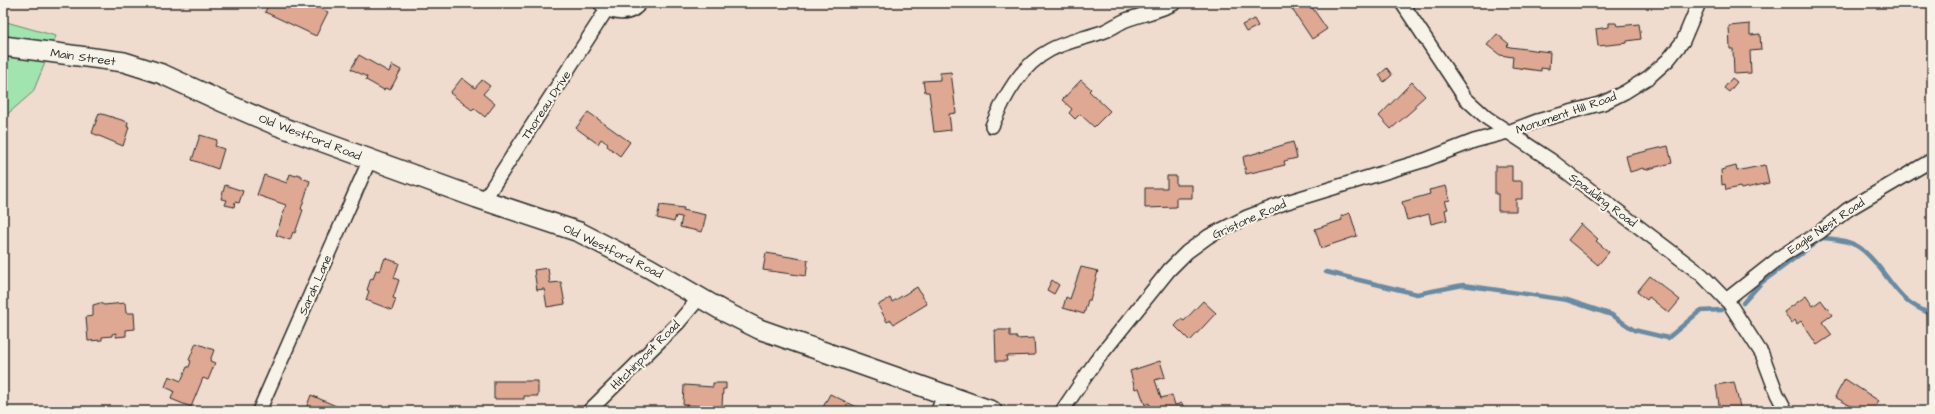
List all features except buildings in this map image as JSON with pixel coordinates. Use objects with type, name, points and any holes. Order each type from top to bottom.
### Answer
[{"type":"main road","name":"Main Street","points":[[3,46],[124,62],[162,74]]},
{"type":"main road","name":"Old Westford Road","points":[[162,74],[244,112],[484,200],[579,232],[700,297],[723,311],[759,329],[886,375],[941,402],[992,411]]},
{"type":"street","name":"Thoreau Drive","points":[[484,200],[604,6],[615,13],[624,13],[632,10],[640,3]]},
{"type":"street","points":[[992,126],[1002,102],[1015,83],[1037,58],[1050,50],[1105,31],[1126,20],[1160,11],[1175,3]]},
{"type":"street","name":"Spaulding Road","points":[[1402,3],[1464,98],[1486,118],[1552,161],[1702,275],[1726,300],[1762,354],[1777,394],[1786,411]]},
{"type":"street","name":"Monument Hill Road","points":[[1508,132],[1537,121],[1603,103],[1625,92],[1649,77],[1668,60],[1683,41],[1699,3]]},
{"type":"street","name":"Gristone Road","points":[[1062,411],[1096,361],[1169,270],[1187,252],[1209,236],[1246,217],[1286,202],[1426,160],[1474,141],[1508,132]]},
{"type":"street","name":"Sarah Lane","points":[[259,411],[370,159]]},
{"type":"street","name":"Eagle Nest Road","points":[[1726,300],[1783,255],[1820,232],[1847,210],[1932,160]]},
{"type":"street","name":"Hitchinpost Road","points":[[589,411],[678,323],[700,297]]},
{"type":"green space","points":[[3,21],[56,36],[33,92],[3,118],[3,63],[5,58],[3,57]]},
{"type":"waterway","points":[[1743,303],[1761,283],[1822,238],[1845,241],[1861,248],[1874,261],[1901,295],[1919,309],[1932,314]]},
{"type":"waterway","points":[[1326,272],[1417,294],[1463,285],[1567,300],[1612,315],[1634,330],[1668,338],[1700,311],[1722,310]]}]
